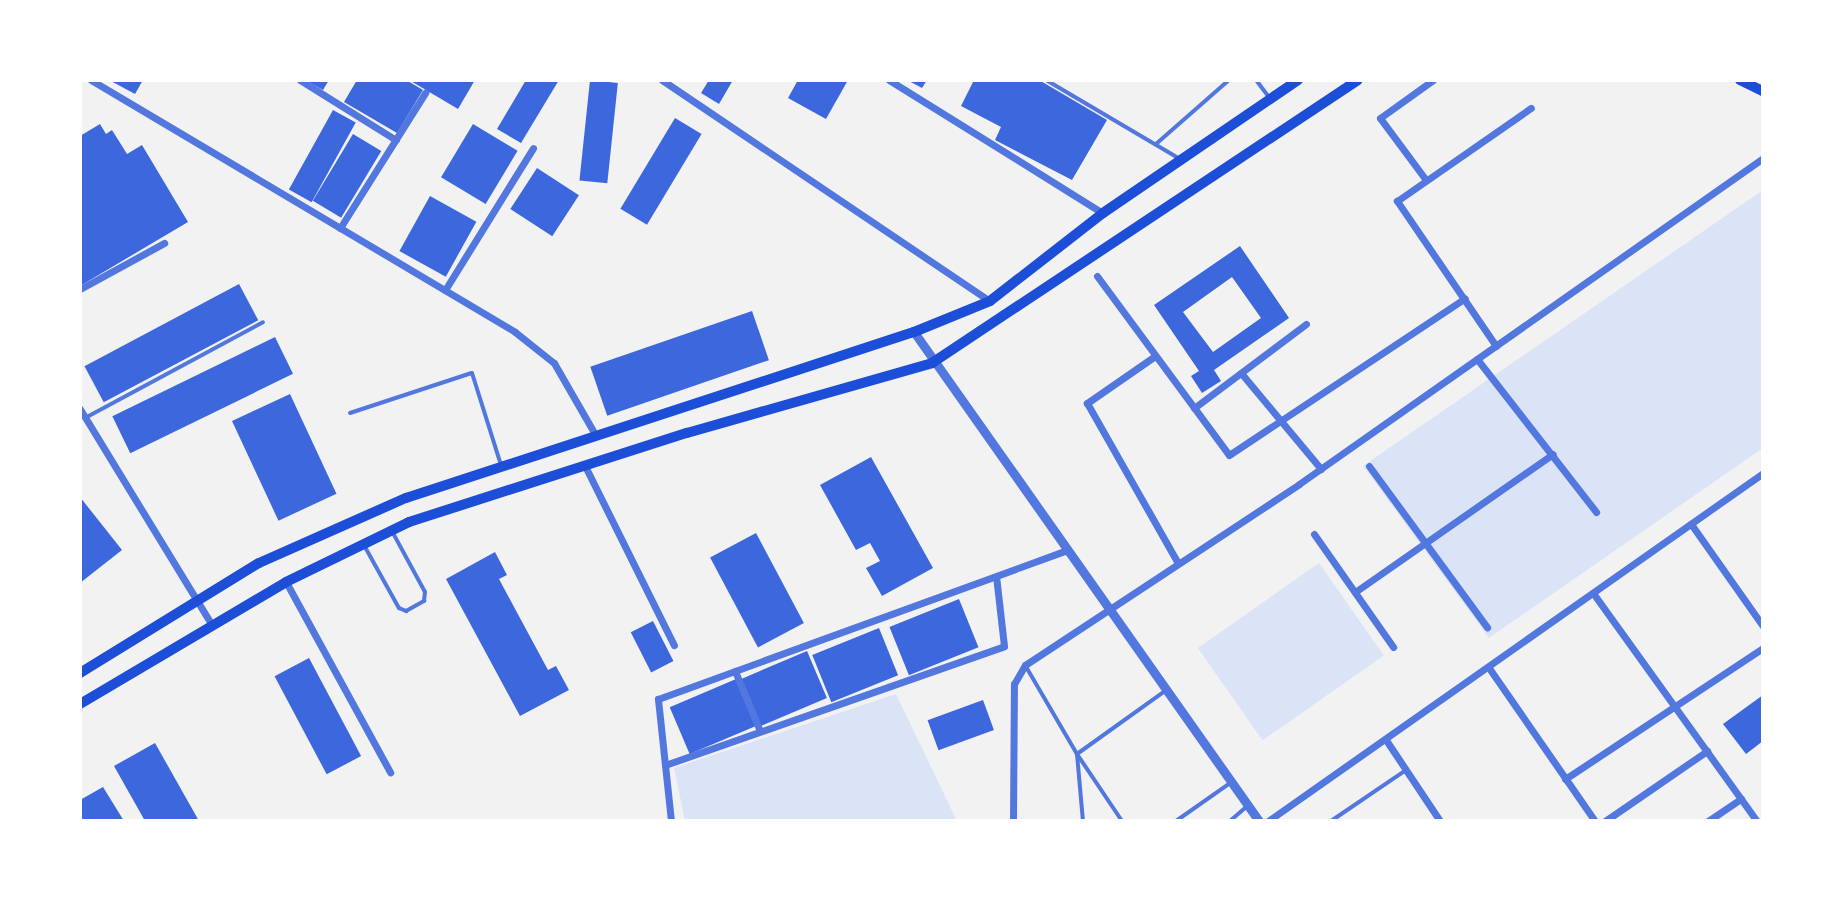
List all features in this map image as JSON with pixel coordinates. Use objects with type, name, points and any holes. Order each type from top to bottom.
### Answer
[{"type":"main road","points":[[80,673],[273,557],[406,498],[914,332],[990,301],[1103,213],[1298,80]]},
{"type":"main road","points":[[80,704],[286,582],[392,531],[585,466],[932,363],[1358,80]]},
{"type":"main road","points":[[1740,80],[1763,91]]},
{"type":"street","points":[[91,80],[445,290],[543,352],[563,376],[596,436]]},
{"type":"street","points":[[300,80],[396,140]]},
{"type":"street","points":[[662,80],[990,301]]},
{"type":"street","points":[[889,80],[1103,213]]},
{"type":"street","points":[[1426,180],[1380,118],[1433,80]]},
{"type":"street","points":[[340,228],[425,93]]},
{"type":"street","points":[[1496,346],[1397,201],[1531,108]]},
{"type":"street","points":[[445,290],[533,148]]},
{"type":"street","points":[[1013,821],[1014,684],[1025,665],[1321,469],[1763,158]]},
{"type":"street","points":[[80,289],[164,243]]},
{"type":"street","points":[[1097,276],[1229,455],[1465,298]]},
{"type":"street","points":[[1194,408],[1306,324]]},
{"type":"street","points":[[914,332],[932,363],[1106,610],[1259,821]]},
{"type":"street","points":[[1155,356],[1087,403],[1178,563]]},
{"type":"street","points":[[1477,359],[1596,512]]},
{"type":"street","points":[[1241,373],[1321,469]]},
{"type":"street","points":[[80,409],[212,625]]},
{"type":"street","points":[[1355,592],[1553,454]]},
{"type":"street","points":[[585,466],[674,645]]},
{"type":"street","points":[[1369,466],[1487,627]]},
{"type":"street","points":[[1268,821],[1763,473]]},
{"type":"street","points":[[1691,524],[1763,626]]},
{"type":"street","points":[[1314,534],[1393,647]]},
{"type":"street","points":[[671,821],[658,699],[1065,551]]},
{"type":"street","points":[[665,765],[1004,646],[996,576]]},
{"type":"street","points":[[286,582],[390,772]]},
{"type":"street","points":[[1593,593],[1757,821]]},
{"type":"street","points":[[1565,779],[1763,648]]},
{"type":"street","points":[[1489,668],[1595,821]]},
{"type":"street","points":[[735,671],[760,731]]},
{"type":"street","points":[[1386,740],[1440,821]]},
{"type":"street","points":[[1605,821],[1707,751]]},
{"type":"street","points":[[1708,821],[1741,799]]},
{"type":"lane","points":[[1046,80],[1182,160]]},
{"type":"lane","points":[[1156,144],[1229,80]]},
{"type":"lane","points":[[1256,80],[1270,99]]},
{"type":"lane","points":[[85,418],[263,322]]},
{"type":"lane","points":[[350,413],[472,373],[502,467]]},
{"type":"lane","points":[[364,544],[399,608],[406,611],[424,601],[425,592],[392,531]]},
{"type":"lane","points":[[1025,665],[1077,754],[1122,821]]},
{"type":"lane","points":[[1077,754],[1165,691]]},
{"type":"lane","points":[[1077,754],[1083,821]]},
{"type":"lane","points":[[1331,821],[1406,770]]},
{"type":"lane","points":[[1176,821],[1231,783]]},
{"type":"lane","points":[[1230,821],[1248,806]]},
{"type":"shaded area","points":[[1763,190],[1763,448],[1489,638],[1363,466]]},
{"type":"shaded area","points":[[1319,563],[1384,656],[1263,740],[1198,648]]},
{"type":"shaded area","points":[[896,694],[957,821],[685,821],[674,768]]},
{"type":"building","points":[[109,80],[143,80],[135,94]]},
{"type":"building","points":[[305,80],[329,80],[323,90]]},
{"type":"building","points":[[357,80],[406,80],[423,90],[397,133],[344,102]]},
{"type":"building","points":[[409,80],[475,80],[458,109]]},
{"type":"building","points":[[526,80],[559,80],[521,143],[497,129]]},
{"type":"building","points":[[590,80],[618,83],[607,183],[579,180]]},
{"type":"building","points":[[709,80],[733,80],[719,104],[701,93]]},
{"type":"building","points":[[798,80],[848,80],[826,119],[788,98]]},
{"type":"building","points":[[907,80],[927,80],[922,88]]},
{"type":"building","points":[[974,80],[1039,80],[1107,120],[1072,180],[995,140],[1001,127],[961,106]]},
{"type":"building","points":[[333,110],[356,123],[312,202],[289,190]]},
{"type":"building","points":[[675,118],[702,134],[647,225],[620,209]]},
{"type":"building","points":[[100,124],[106,134],[112,130],[127,154],[142,145],[188,222],[80,286],[80,136]]},
{"type":"building","points":[[473,124],[518,151],[486,204],[441,177]]},
{"type":"building","points":[[353,134],[381,151],[341,218],[313,201]]},
{"type":"building","points":[[537,168],[579,195],[552,236],[510,209]]},
{"type":"building","points":[[430,196],[476,222],[446,277],[399,251]]},
{"type":"building","points":[[1240,246],[1289,318],[1214,370],[1221,381],[1202,393],[1191,376],[1199,371],[1154,305]],"holes":[[[1232,277],[1261,318],[1213,352],[1183,312]]]},
{"type":"building","points":[[239,284],[258,320],[104,402],[84,366]]},
{"type":"building","points":[[752,311],[769,360],[607,416],[590,367]]},
{"type":"building","points":[[275,337],[293,374],[130,453],[112,416]]},
{"type":"building","points":[[290,394],[336,494],[278,521],[232,421]]},
{"type":"building","points":[[871,457],[933,568],[882,596],[866,568],[880,561],[870,543],[856,550],[820,485]]},
{"type":"building","points":[[80,497],[122,550],[80,583]]},
{"type":"building","points":[[756,533],[804,623],[758,647],[710,557]]},
{"type":"building","points":[[495,552],[507,575],[499,579],[548,670],[556,666],[569,690],[520,716],[446,579]]},
{"type":"building","points":[[959,599],[978,647],[909,675],[889,627]]},
{"type":"building","points":[[653,621],[673,661],[651,672],[631,632]]},
{"type":"building","points":[[879,628],[898,675],[831,702],[812,655]]},
{"type":"building","points":[[807,651],[827,698],[761,726],[741,679]]},
{"type":"building","points":[[309,658],[361,756],[327,774],[275,676]]},
{"type":"building","points":[[736,679],[756,726],[690,754],[670,707]]},
{"type":"building","points":[[1763,695],[1763,741],[1746,754],[1723,724]]},
{"type":"building","points":[[983,700],[994,730],[939,750],[928,720]]},
{"type":"building","points":[[155,743],[199,821],[145,821],[114,766]]},
{"type":"building","points":[[103,787],[124,821],[80,821],[80,800]]}]
